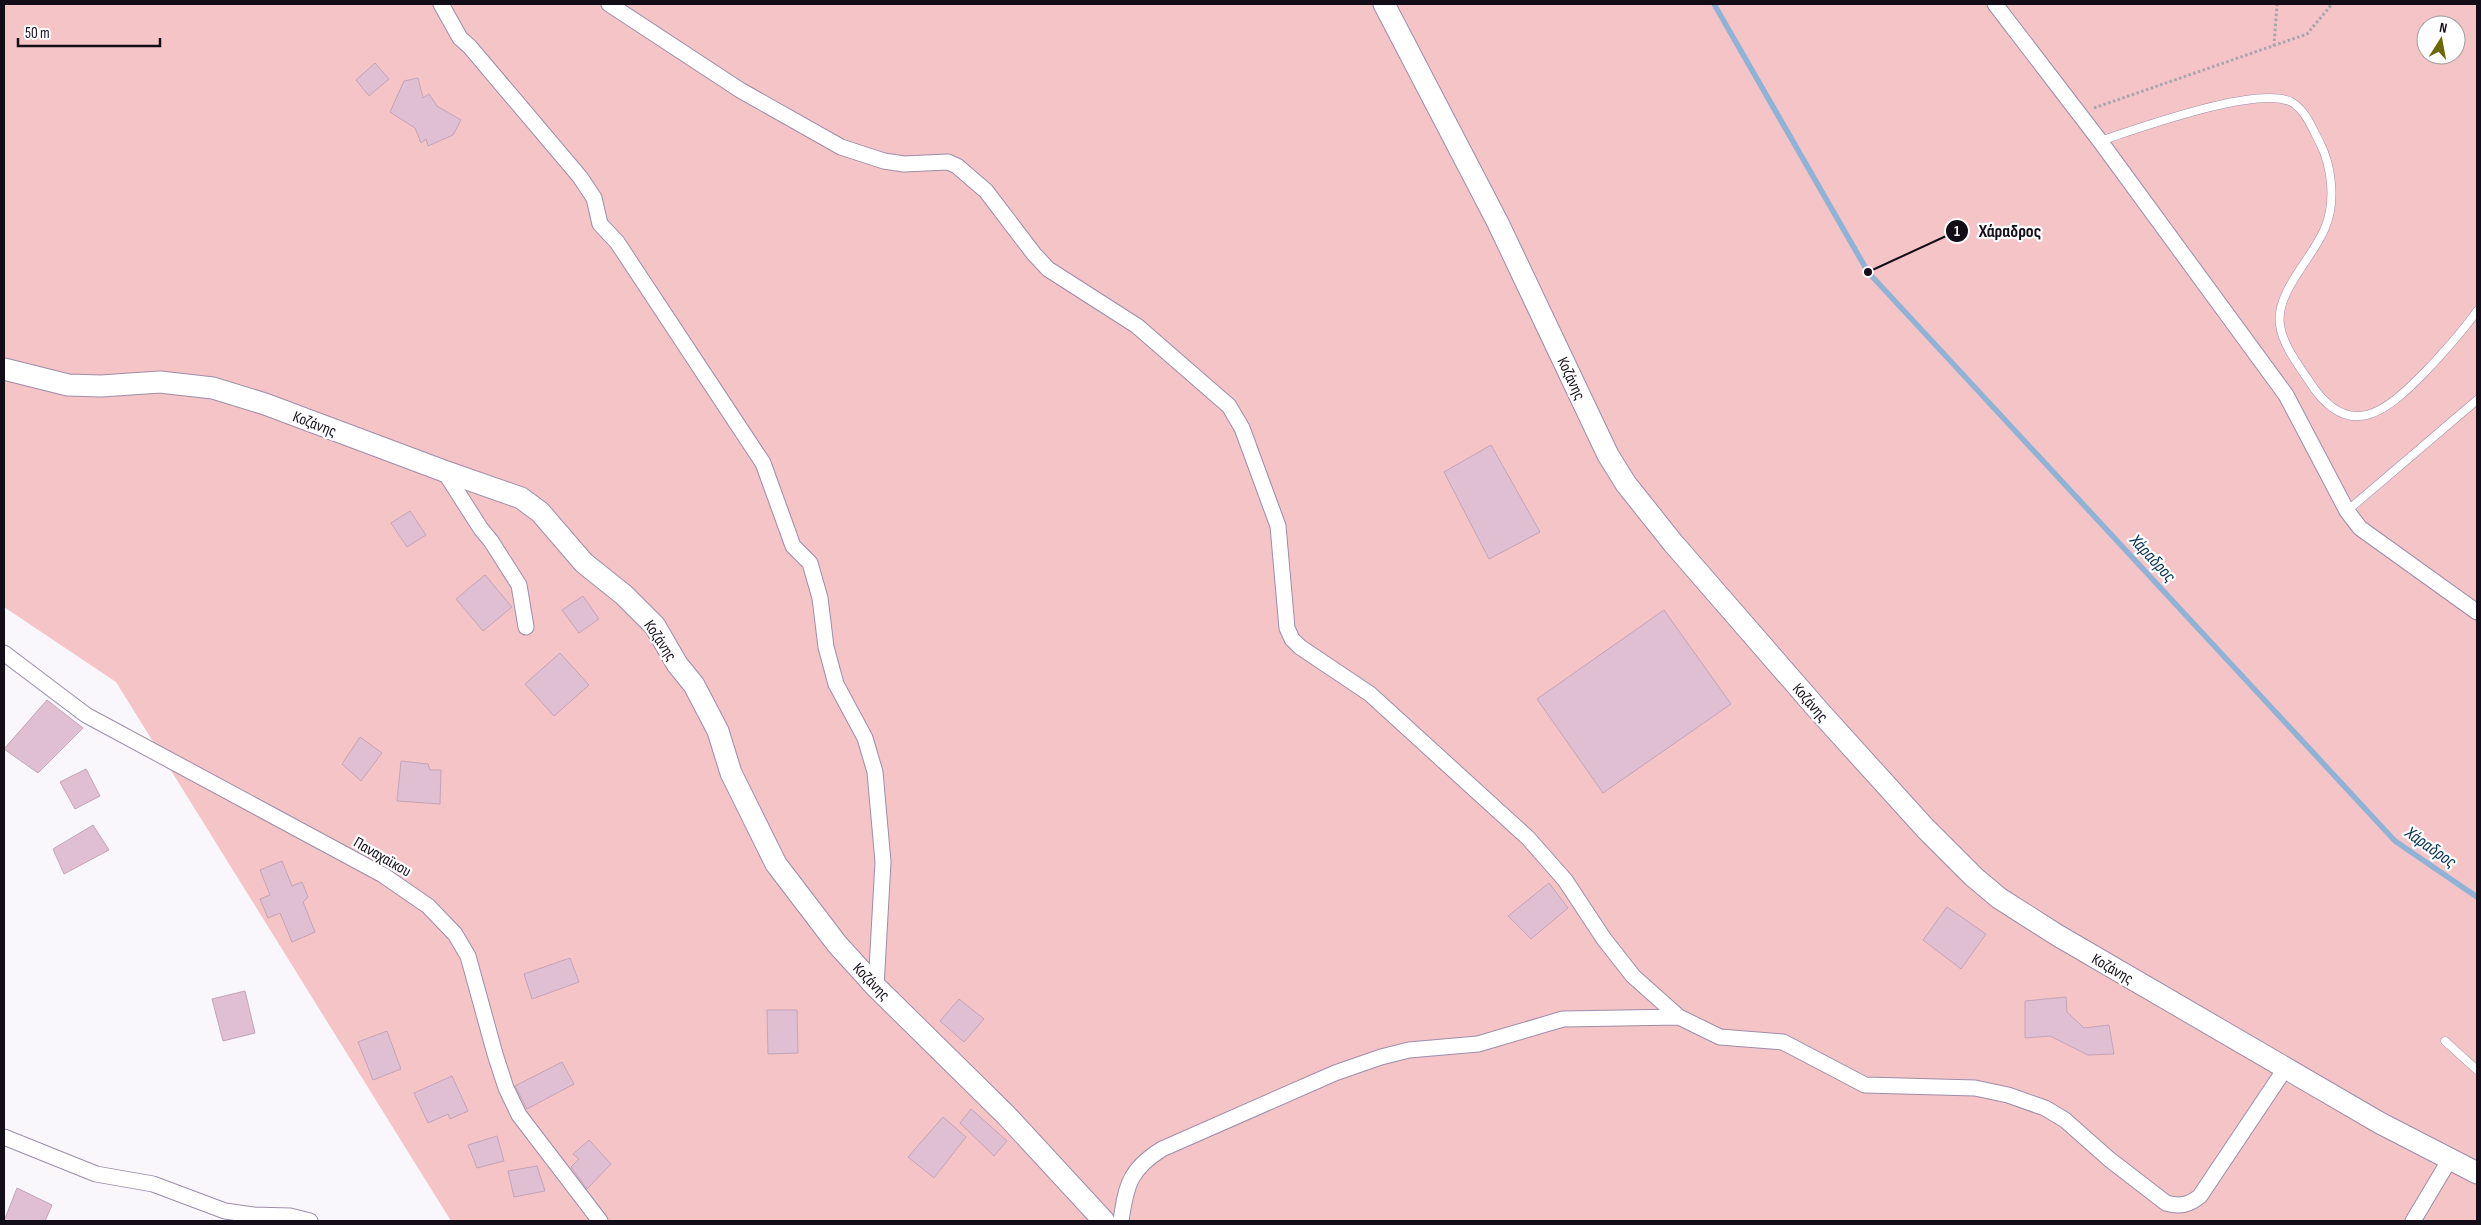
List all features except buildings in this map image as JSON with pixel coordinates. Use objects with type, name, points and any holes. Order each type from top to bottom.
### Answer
[{"type":"street","points":[[441,4],[460,38],[514,98],[580,177],[594,198],[600,224],[617,242],[763,463],[793,546],[810,563],[820,598],[826,647],[836,684],[865,738],[875,772],[883,862],[876,987]]},
{"type":"street","points":[[609,4],[740,90],[841,147],[884,161],[904,164],[948,162],[957,166],[986,191],[1034,254],[1048,269],[1137,326],[1229,406],[1242,428],[1278,526],[1287,628],[1292,639],[1314,659],[1370,694],[1528,838],[1565,880],[1604,938],[1633,976],[1679,1017],[1720,1037],[1771,1040],[1789,1044],[1865,1085],[1975,1088],[2045,1108],[2065,1120],[2109,1159],[2166,1203],[2175,1206],[2184,1206],[2200,1196],[2285,1069]]},
{"type":"street","name":"Κοζάνης","points":[[1384,4],[1498,222],[1608,455],[1626,484],[1673,543],[1819,711],[1974,877],[1999,898],[2057,935],[2380,1124],[2477,1173]]},
{"type":"street","points":[[1995,4],[2100,141],[2286,395],[2347,511],[2360,528],[2477,612]]},
{"type":"street","name":"Κοζάνης","points":[[4,369],[68,385],[101,386],[160,382],[213,388],[265,404],[444,472],[521,498],[540,512],[584,563],[624,595],[655,626],[677,664],[694,685],[718,731],[731,773],[776,864],[837,944],[876,987],[1007,1116],[1104,1221]]},
{"type":"street","points":[[444,472],[480,529],[492,541],[519,585],[526,627]]},
{"type":"street","name":"Παναχαϊκου","points":[[4,653],[86,715],[383,876],[413,894],[436,913],[455,934],[468,956],[495,1054],[506,1088],[519,1115],[596,1220]]},
{"type":"street","points":[[1121,1221],[1125,1191],[1130,1179],[1143,1161],[1162,1149],[1335,1073],[1381,1057],[1409,1050],[1478,1044],[1563,1019],[1679,1017]]},
{"type":"street","points":[[4,1137],[96,1174],[153,1184],[225,1211],[253,1215],[290,1216],[310,1221]]},
{"type":"street","points":[[2413,1221],[2450,1160]]},
{"type":"lane","points":[[2100,141],[2206,108],[2266,97],[2287,99],[2302,110],[2323,150],[2330,178],[2331,198],[2327,225],[2319,243],[2281,304],[2280,326],[2287,346],[2316,391],[2334,410],[2357,416],[2371,414],[2400,398],[2450,345],[2477,310]]},
{"type":"lane","points":[[2347,511],[2477,400]]},
{"type":"lane","points":[[2445,1041],[2477,1070]]},
{"type":"path","points":[[2274,46],[2277,4]]},
{"type":"path","points":[[2079,114],[2307,34],[2332,4]]},
{"type":"shaded area","points":[[4,4],[2477,4],[2477,1221],[451,1221],[116,682],[4,607]]},
{"type":"waterway","name":"Χάραδρος","points":[[1714,4],[1868,272],[2395,841],[2477,897]]},
{"type":"place","name":"Χάραδρος","points":[[1868,272]]}]
